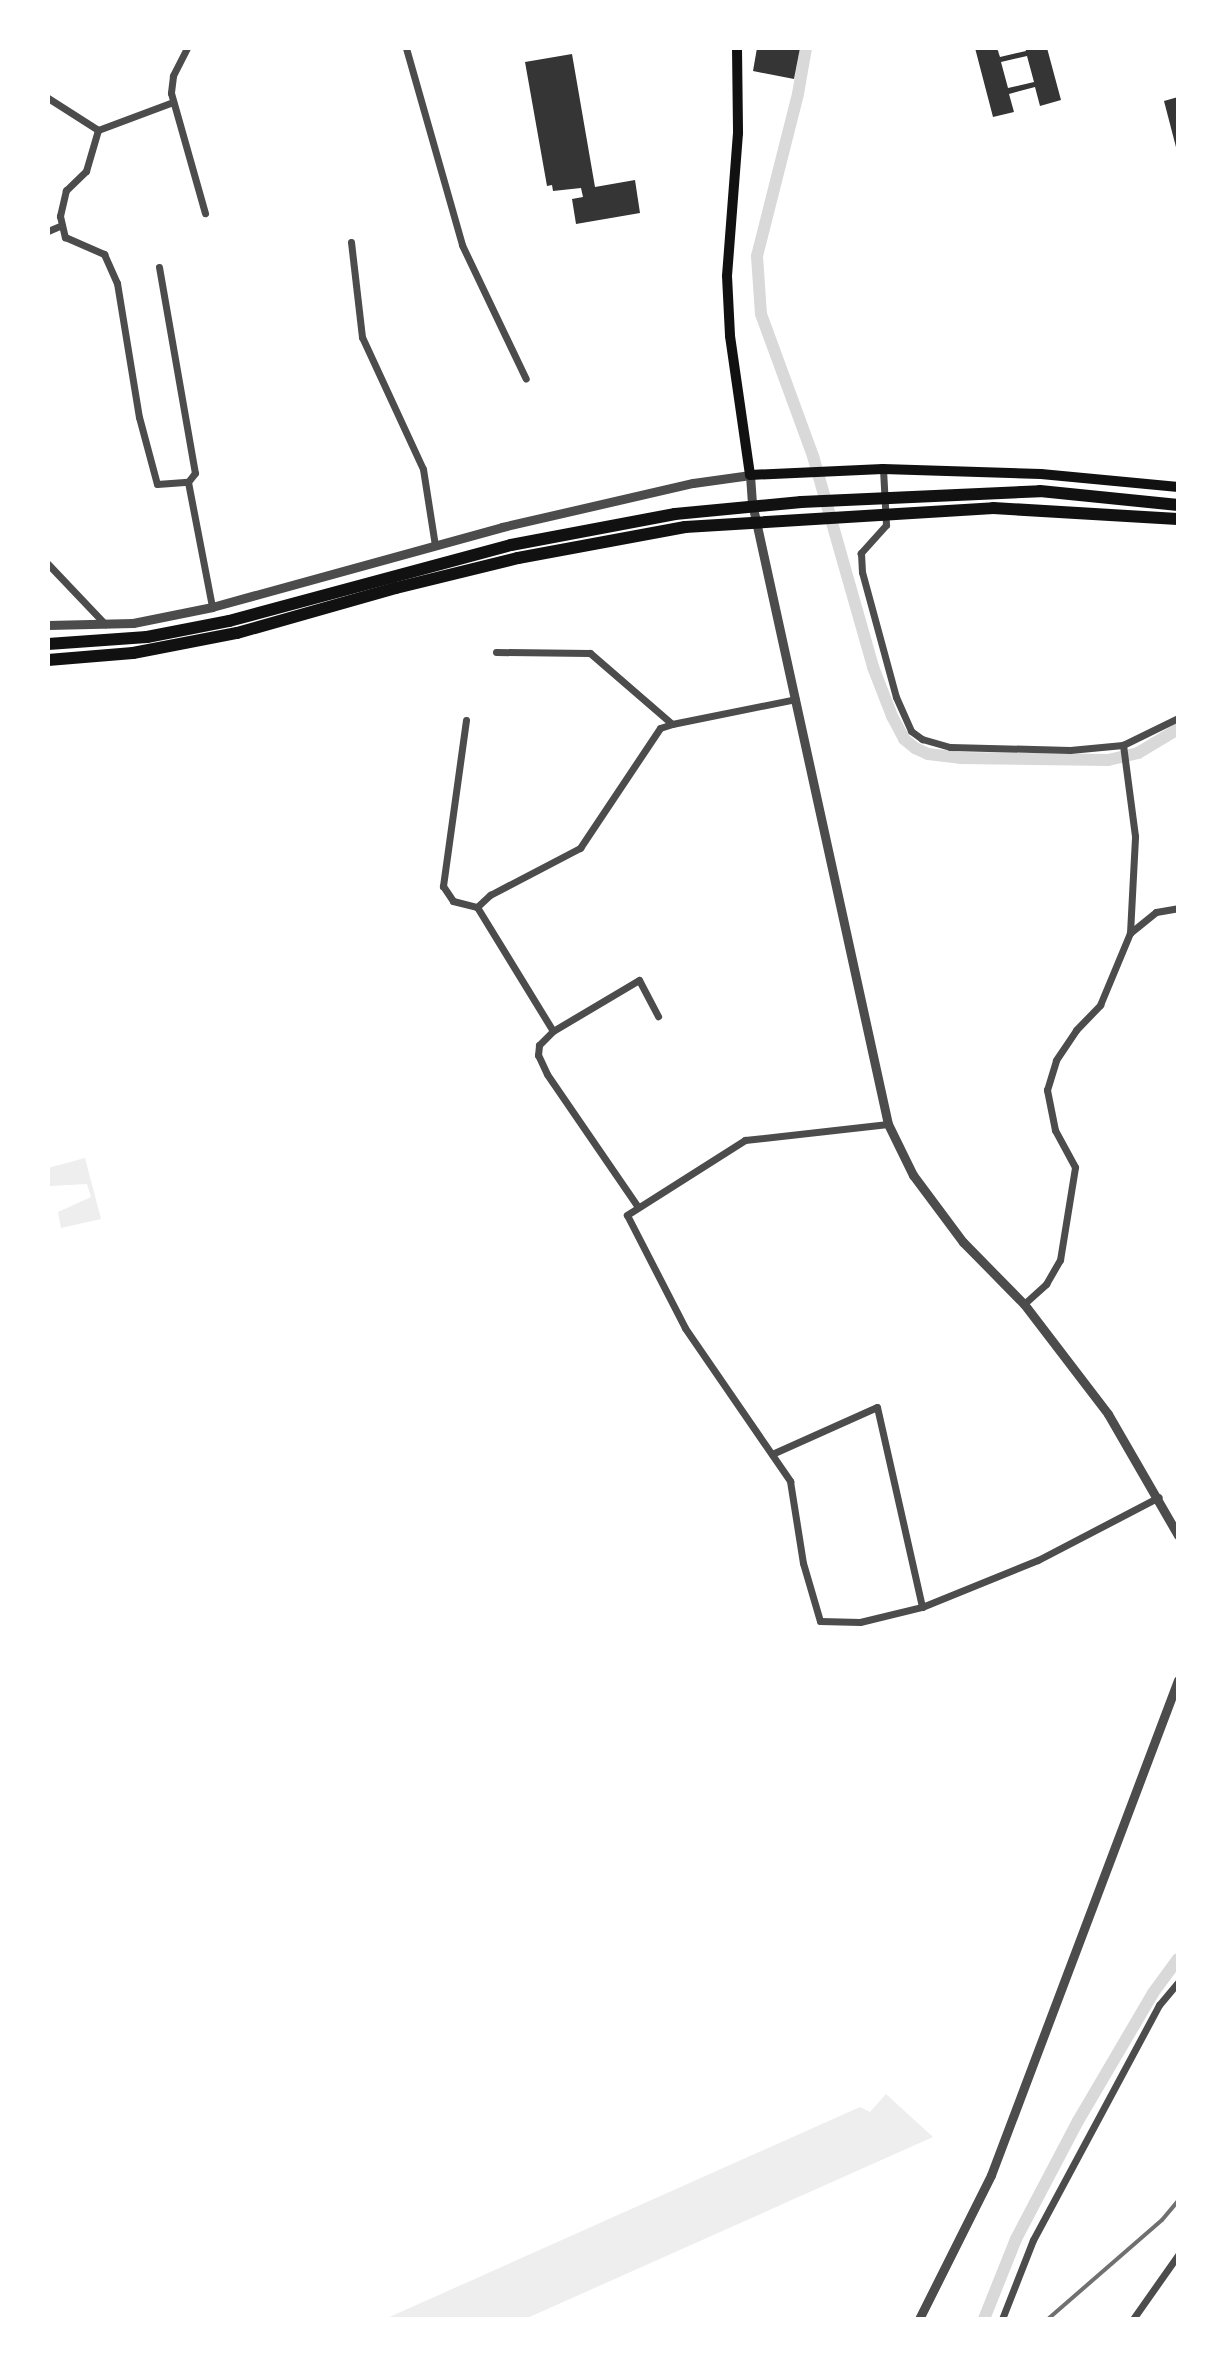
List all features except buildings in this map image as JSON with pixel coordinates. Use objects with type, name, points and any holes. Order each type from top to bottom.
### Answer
[{"type":"highway","points":[[48,641],[83,643],[147,637],[229,621],[449,560],[574,532],[722,509],[914,495],[1040,491],[1178,505]]},
{"type":"highway","points":[[48,660],[133,653],[237,633],[396,588],[583,544],[685,527],[914,510],[1034,508],[1178,519]]},
{"type":"main road","points":[[737,48],[738,133],[727,276],[730,336],[750,475],[883,469],[1041,474],[1178,487]]},
{"type":"street","points":[[187,48],[173,76],[173,102],[205,213]]},
{"type":"street","points":[[406,48],[462,245],[526,379]]},
{"type":"street","points":[[48,98],[98,130]]},
{"type":"street","points":[[98,130],[173,102]]},
{"type":"street","points":[[98,130],[86,171],[66,190],[60,216],[65,237],[104,254],[117,283],[139,417],[157,484],[188,482],[195,473],[159,267]]},
{"type":"street","points":[[48,231],[62,225]]},
{"type":"street","points":[[351,242],[362,337],[423,469],[435,546]]},
{"type":"street","points":[[883,469],[886,525],[861,553],[862,572],[896,697],[911,731],[922,739],[950,747],[1123,748],[1178,718]]},
{"type":"street","points":[[48,625],[107,625],[212,607],[435,546],[693,483],[750,475],[752,503],[888,1124],[913,1175],[963,1242],[1024,1304],[1108,1414],[1159,1497],[1178,1535]]},
{"type":"street","points":[[188,482],[212,607]]},
{"type":"street","points":[[48,564],[107,625]]},
{"type":"street","points":[[496,652],[590,653],[672,724]]},
{"type":"street","points":[[477,907],[490,895],[580,848],[660,728],[796,699]]},
{"type":"street","points":[[466,720],[443,886],[453,901],[477,907],[553,1031]]},
{"type":"street","points":[[1024,1304],[1046,1284],[1060,1260],[1075,1167],[1055,1130],[1047,1090],[1056,1060],[1076,1030],[1100,1005],[1130,933],[1135,836],[1123,748]]},
{"type":"street","points":[[1130,933],[1156,912],[1178,908]]},
{"type":"street","points":[[638,1207],[547,1074],[538,1055],[539,1045],[553,1031],[639,980],[658,1016]]},
{"type":"street","points":[[888,1124],[745,1140],[627,1215],[685,1328],[790,1481],[803,1563],[820,1621],[860,1622],[922,1607],[1038,1560],[1159,1497]]},
{"type":"street","points":[[772,1454],[877,1407],[922,1607]]},
{"type":"street","points":[[919,2319],[991,2175],[1178,1680]]},
{"type":"street","points":[[1002,2319],[1033,2240],[1159,2005],[1178,1982]]},
{"type":"street","points":[[1133,2319],[1178,2255]]},
{"type":"shaded area","points":[[85,1158],[101,1219],[61,1228],[58,1212],[91,1197],[87,1184],[50,1186],[48,1168]]},
{"type":"shaded area","points":[[886,2094],[933,2137],[525,2319],[385,2319],[860,2107],[870,2112]]},
{"type":"waterway","points":[[806,48],[798,94],[757,256],[761,314],[813,456],[873,667],[904,739],[928,754],[960,758],[1108,760],[1138,753],[1178,729]]},
{"type":"waterway","points":[[984,2319],[1016,2239],[1078,2121],[1153,1993],[1178,1959]]},
{"type":"railway","points":[[1048,2319],[1162,2220],[1178,2201]]}]
